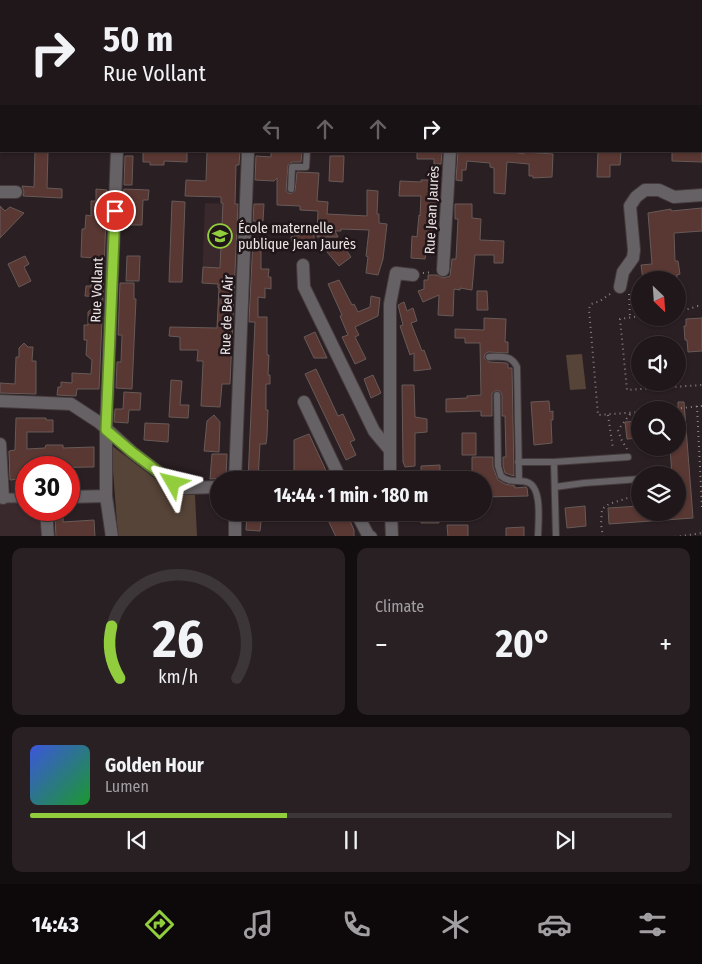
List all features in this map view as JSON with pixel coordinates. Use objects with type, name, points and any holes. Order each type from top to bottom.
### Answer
[{"type":"street","name":"Rue Vollant","points":[[112,536],[106,496],[106,430],[117,152]]},
{"type":"street","name":"Rue de Bel Air","points":[[235,471],[248,152]]},
{"type":"street","name":"Rue Jean Jaurès","points":[[443,270],[450,152]]},
{"type":"street","points":[[620,287],[623,272],[633,258],[630,206],[636,197],[645,190],[659,190],[674,197],[702,195]]},
{"type":"street","points":[[0,192],[16,192]]},
{"type":"street","points":[[303,265],[304,287],[374,431],[389,449]]},
{"type":"street","points":[[390,471],[390,304],[396,273],[413,275]]},
{"type":"street","points":[[0,401],[71,404],[100,423],[132,452],[173,483],[185,488],[210,487]]},
{"type":"street","points":[[304,402],[337,471]]},
{"type":"street","points":[[0,444],[2,498],[15,498]]},
{"type":"street","points":[[80,497],[106,496]]},
{"type":"street","points":[[47,521],[48,536]]},
{"type":"street","points":[[235,521],[235,536]]},
{"type":"street","points":[[361,521],[371,536]]},
{"type":"street","points":[[391,521],[392,536]]},
{"type":"lane","points":[[291,189],[292,167],[306,167],[307,152]]},
{"type":"lane","points":[[489,357],[510,358],[517,366],[519,481]]},
{"type":"lane","points":[[497,396],[498,466],[501,476],[506,480],[530,484],[537,492],[538,536]]},
{"type":"lane","points":[[518,462],[554,462],[628,457]]},
{"type":"lane","points":[[554,462],[556,536]]},
{"type":"lane","points":[[555,487],[584,483],[631,480]]},
{"type":"path","points":[[413,275],[443,270]]},
{"type":"path","points":[[631,413],[598,415],[589,309],[591,304],[600,301],[620,287],[629,292],[630,317],[620,319],[627,390],[702,385]]},
{"type":"path","points":[[686,310],[698,306],[702,307]]},
{"type":"path","points":[[697,406],[702,509]]},
{"type":"path","points":[[686,407],[702,406]]},
{"type":"path","points":[[628,457],[627,448],[620,439],[618,430],[631,413]]},
{"type":"path","points":[[608,415],[614,457]]},
{"type":"path","points":[[602,536],[602,509],[609,504],[631,497]]},
{"type":"path","points":[[675,536],[702,533]]},
{"type":"shaded area","name":"École maternelle publique Jean Jaurès","points":[[205,203],[238,204],[234,284],[202,283]]},
{"type":"shaded area","points":[[582,354],[586,389],[570,390],[566,355]]},
{"type":"shaded area","points":[[111,445],[174,493],[195,495],[197,536],[118,536]]},
{"type":"shaded area","points":[[58,448],[45,456],[15,456],[15,493],[11,493],[8,451]]},
{"type":"shaded area","points":[[15,501],[15,521],[40,521],[41,536],[0,536],[0,502]]},
{"type":"building","points":[[35,152],[48,152],[47,188],[62,189],[62,198],[23,196],[22,186],[34,187]]},
{"type":"building","points":[[143,152],[187,152],[187,162],[164,161],[164,165],[150,165],[150,162],[143,162]]},
{"type":"building","points":[[207,152],[240,152],[239,165],[236,165],[235,204],[238,204],[230,384],[222,384],[220,407],[201,406],[203,361],[197,361],[198,350],[180,350],[180,337],[169,336],[170,327],[217,328],[218,284],[202,283],[203,267],[220,268],[223,203],[221,203],[221,197],[185,196],[186,180],[206,181]]},
{"type":"building","points":[[271,152],[302,152],[301,162],[292,162],[288,165],[286,191],[290,194],[295,191],[297,172],[319,173],[317,201],[328,202],[327,214],[367,216],[367,190],[378,191],[377,214],[379,214],[379,223],[387,224],[383,259],[378,275],[366,273],[369,230],[341,229],[341,231],[335,231],[338,237],[317,237],[318,211],[300,210],[300,206],[277,205],[277,178],[274,181],[255,180],[256,156],[271,157]]},
{"type":"building","points":[[417,152],[442,152],[441,164],[434,164],[434,159],[417,159]]},
{"type":"building","points":[[458,152],[553,154],[552,177],[533,178],[533,176],[529,176],[529,164],[507,162],[505,194],[494,193],[494,168],[490,167],[490,163],[467,161],[466,170],[462,170],[462,181],[456,180]]},
{"type":"building","points":[[598,152],[621,152],[620,165],[610,165],[610,177],[597,177]]},
{"type":"building","points":[[672,152],[702,152],[702,162],[672,161]]},
{"type":"building","points":[[125,156],[133,156],[132,185],[124,185]]},
{"type":"building","points":[[330,156],[344,156],[343,182],[329,181]]},
{"type":"building","points":[[421,180],[438,180],[437,216],[432,216],[432,245],[427,245],[425,259],[411,258],[412,236],[417,237],[421,196],[399,196],[400,181],[421,182]]},
{"type":"building","points":[[96,189],[107,190],[103,297],[85,296],[86,286],[91,286],[91,279],[94,280],[95,258],[81,257],[82,229],[85,229],[86,215],[91,216],[91,201],[96,201]]},
{"type":"building","points":[[124,189],[149,190],[148,200],[143,200],[142,225],[129,225],[130,200],[123,199]]},
{"type":"building","points":[[172,201],[185,202],[182,282],[169,282]]},
{"type":"building","points":[[254,204],[264,204],[263,221],[253,221]]},
{"type":"building","points":[[455,204],[472,204],[472,218],[481,219],[480,240],[504,241],[503,263],[494,263],[494,255],[475,255],[472,290],[454,289],[453,316],[438,315],[439,295],[423,302],[418,291],[424,289],[424,280],[428,280],[428,275],[437,275],[443,278],[450,276],[452,259],[456,259],[458,219],[455,219]]},
{"type":"building","points":[[0,206],[5,211],[10,207],[24,213],[0,238]]},
{"type":"building","points":[[702,208],[702,231],[674,233],[675,261],[678,261],[680,271],[642,271],[641,265],[652,264],[648,213],[671,209],[671,211]]},
{"type":"building","points":[[314,231],[314,244],[294,250],[291,237]]},
{"type":"building","points":[[253,239],[261,239],[261,269],[269,269],[268,277],[271,277],[271,289],[265,288],[265,298],[258,297],[258,317],[267,317],[267,355],[269,355],[268,375],[270,375],[270,384],[266,384],[267,436],[266,444],[260,444],[258,471],[248,471],[255,322],[249,322]]},
{"type":"building","points":[[340,241],[351,257],[339,266],[327,252]]},
{"type":"building","points":[[25,256],[29,264],[24,267],[31,281],[19,287],[8,264]]},
{"type":"building","points":[[127,256],[140,256],[139,281],[126,281]]},
{"type":"building","points":[[339,280],[352,305],[354,304],[358,312],[370,307],[371,296],[380,298],[378,316],[355,327],[359,335],[355,337],[366,359],[355,364],[342,337],[348,335],[340,316],[342,315],[328,284]]},
{"type":"building","points":[[120,283],[134,283],[134,299],[136,299],[132,389],[116,388],[117,362],[121,362],[122,335],[118,335]]},
{"type":"building","points":[[477,291],[487,291],[488,310],[477,310]]},
{"type":"building","points":[[103,298],[99,389],[77,389],[76,396],[57,395],[61,382],[72,383],[72,373],[91,374],[92,360],[86,355],[87,340],[84,340],[84,325],[88,325],[88,312]]},
{"type":"building","points":[[404,302],[407,311],[413,308],[417,321],[411,323],[431,369],[414,371],[414,353],[410,355],[400,326],[403,325],[398,305]]},
{"type":"building","points":[[484,318],[506,319],[505,342],[508,342],[508,353],[488,352],[484,358],[489,362],[506,363],[508,368],[512,368],[514,476],[505,473],[503,465],[503,457],[506,457],[505,416],[502,416],[502,395],[500,391],[492,393],[492,416],[481,416],[481,411],[446,412],[446,399],[481,395],[480,343],[465,343],[465,338],[455,338],[455,329],[484,330]]},
{"type":"building","points":[[702,318],[702,351],[688,352],[684,326],[686,326],[686,319]]},
{"type":"building","points":[[315,332],[327,358],[314,358],[304,337]]},
{"type":"building","points":[[24,343],[28,347],[33,347],[32,361],[36,361],[36,394],[0,393],[0,383],[15,384],[16,357],[19,357],[19,348]]},
{"type":"building","points":[[316,369],[338,416],[343,414],[355,440],[350,442],[356,455],[346,460],[305,374]]},
{"type":"building","points":[[373,375],[381,393],[371,398],[364,379]]},
{"type":"building","points":[[171,380],[182,381],[180,405],[189,405],[188,418],[169,417]]},
{"type":"building","points":[[402,385],[414,385],[415,417],[427,419],[427,432],[415,433],[415,466],[405,467],[403,462]]},
{"type":"building","points":[[124,392],[141,393],[140,410],[129,410],[128,423],[114,422],[115,409],[123,409]]},
{"type":"building","points":[[549,401],[550,412],[553,411],[553,420],[551,420],[552,443],[534,445],[531,402]]},
{"type":"building","points":[[214,415],[220,422],[219,452],[204,451],[207,421]]},
{"type":"building","points":[[16,418],[46,418],[46,420],[53,420],[53,432],[27,432],[27,449],[45,448],[46,445],[63,445],[63,448],[94,447],[94,467],[80,467],[80,456],[15,456],[15,479],[10,480],[9,451],[15,450]]},
{"type":"building","points":[[625,422],[631,422],[631,439],[627,439]]},
{"type":"building","points":[[145,423],[169,424],[168,442],[144,440]]},
{"type":"building","points":[[686,428],[693,518],[686,518],[686,466],[671,466],[671,456],[686,456]]},
{"type":"building","points":[[462,433],[476,433],[476,455],[462,455]]},
{"type":"building","points":[[309,434],[326,471],[294,471],[294,440]]},
{"type":"building","points":[[212,454],[227,454],[226,471],[211,471]]},
{"type":"building","points":[[472,457],[493,457],[493,467],[498,480],[515,486],[515,488],[526,487],[528,496],[492,497],[492,471],[472,471]]},
{"type":"building","points":[[440,465],[440,471],[421,471],[421,466]]},
{"type":"building","points":[[585,506],[586,526],[567,528],[565,508]]},
{"type":"building","points":[[631,507],[631,521],[651,521],[609,524],[608,508]]},
{"type":"building","points":[[94,520],[95,536],[56,536],[55,521]]},
{"type":"building","points":[[246,521],[261,521],[260,531],[246,530]]},
{"type":"building","points":[[328,521],[350,521],[354,530],[354,536],[336,536]]},
{"type":"building","points":[[421,521],[439,521],[439,523],[421,523]]},
{"type":"building","points":[[447,525],[468,525],[468,536],[448,536]]},
{"type":"building","points":[[524,527],[524,536],[506,536],[506,528]]},
{"type":"place","name":"École maternelle publique Jean Jaurès","points":[[220,236]]},
{"type":"route","points":[[115,211],[106,430],[173,483]]}]
